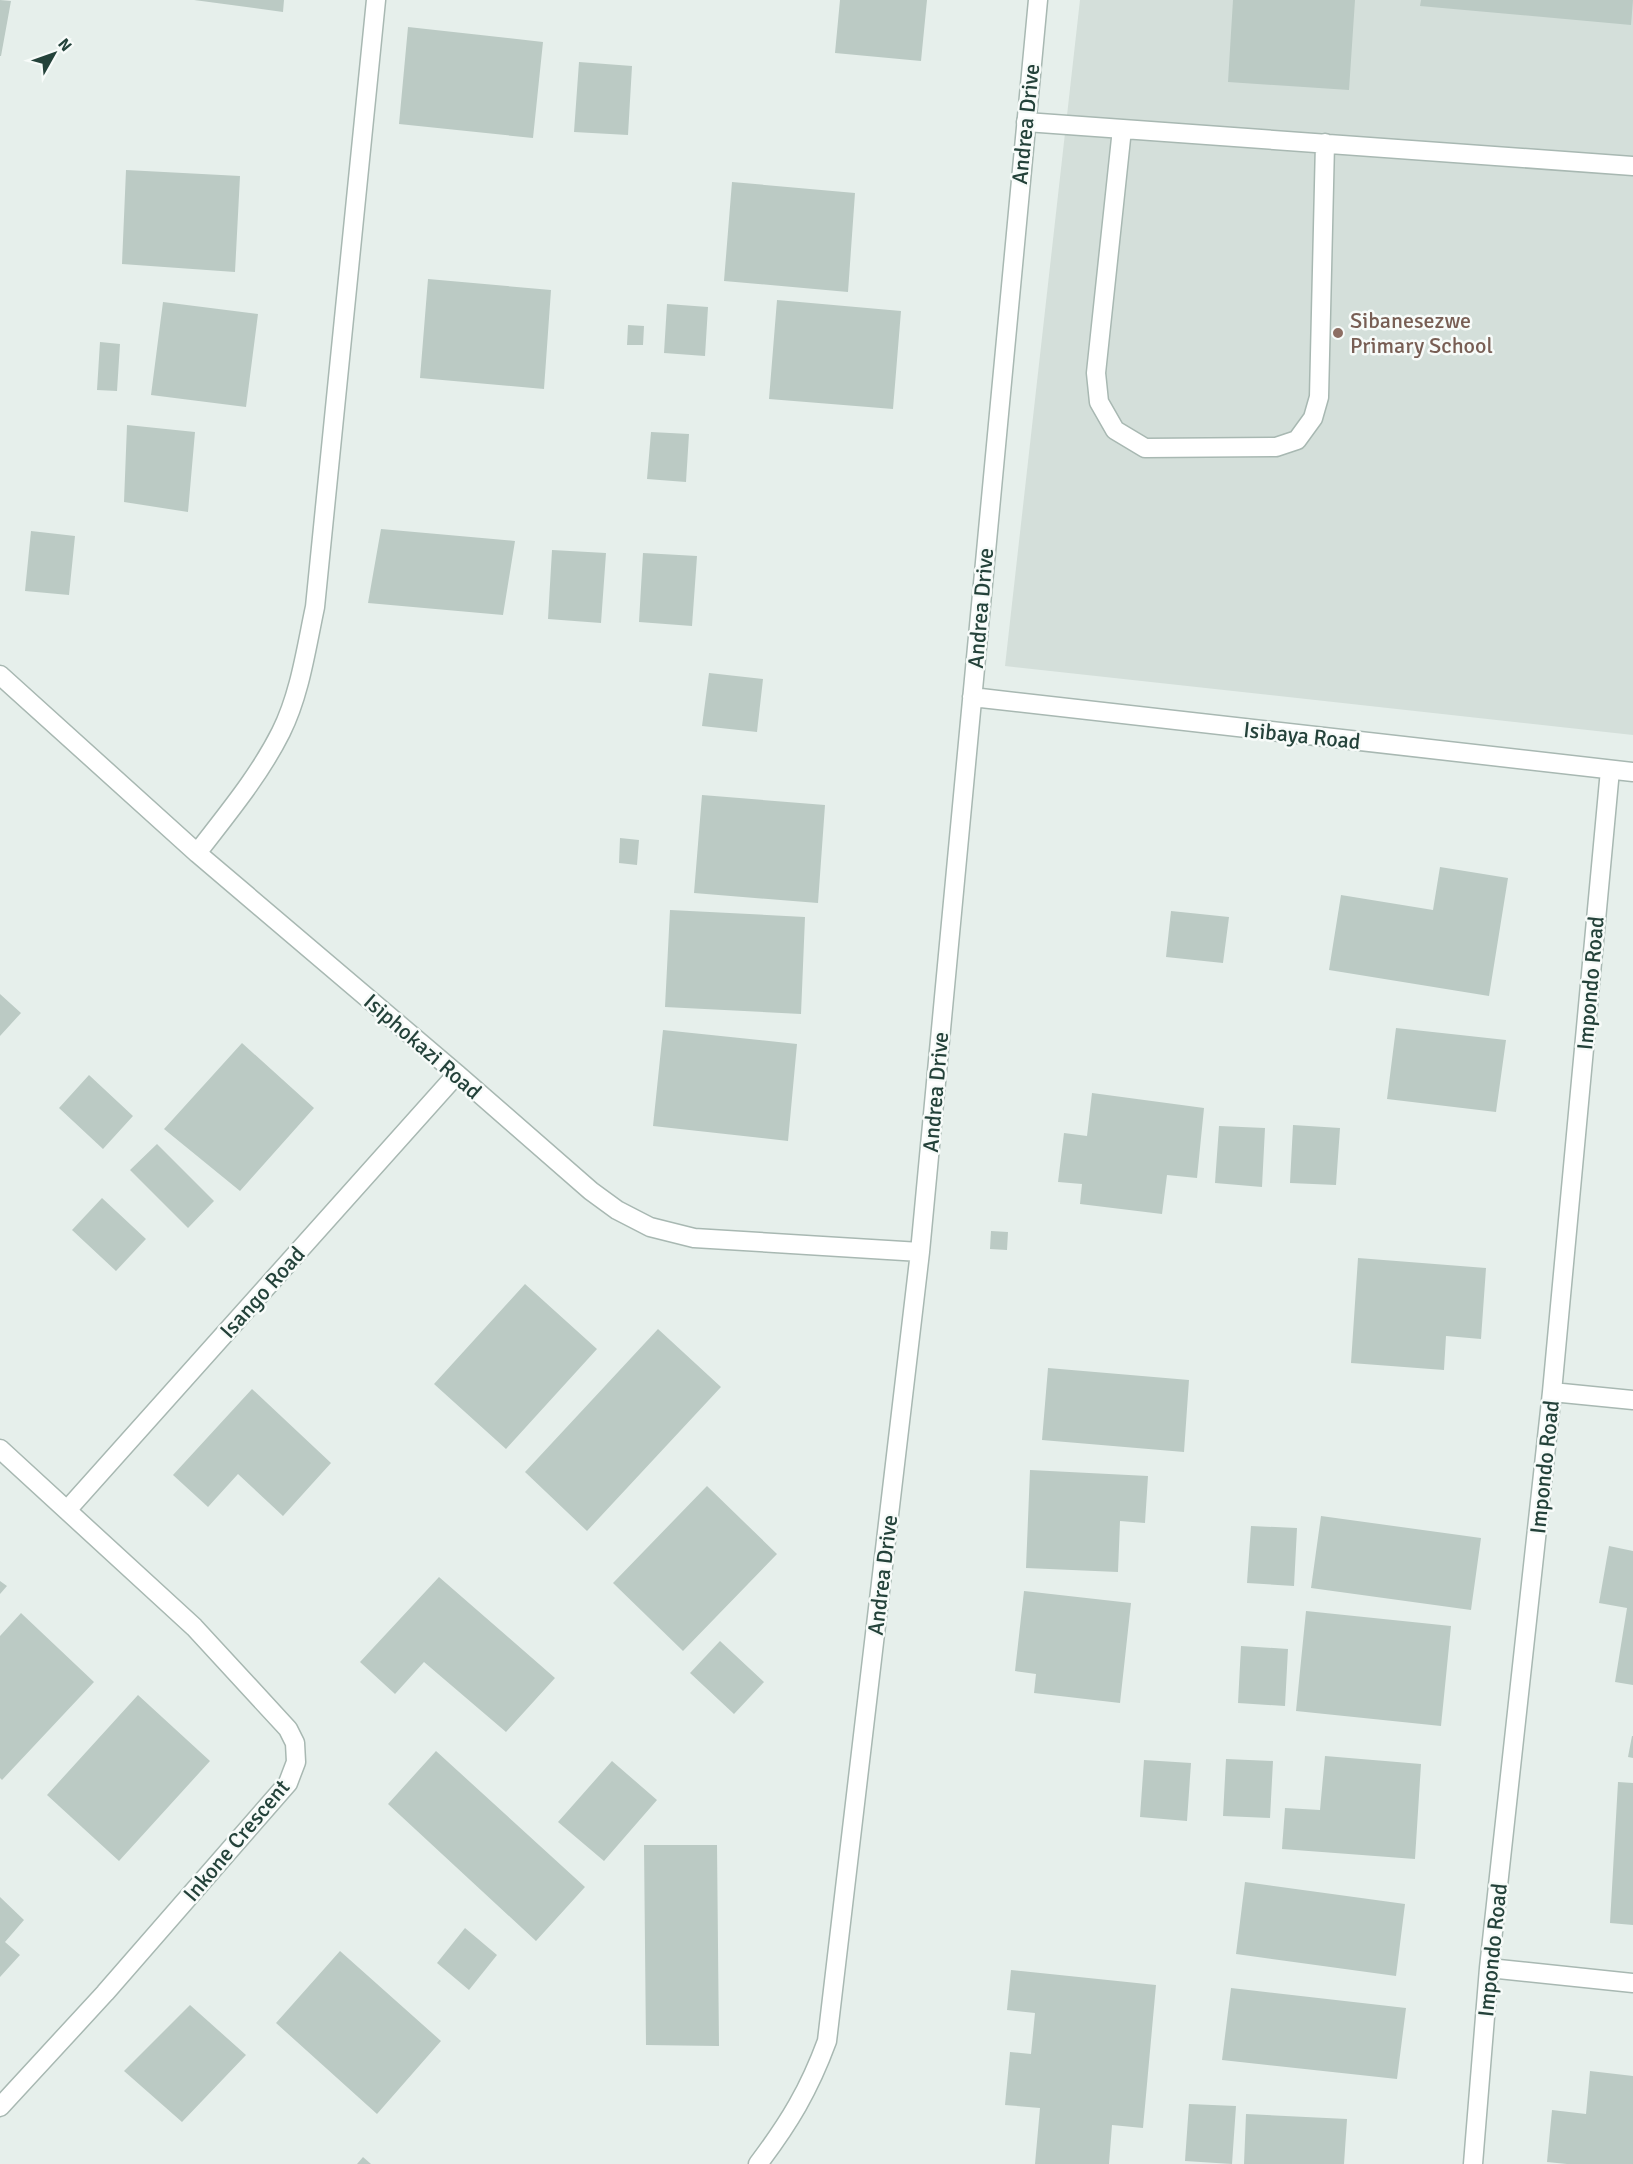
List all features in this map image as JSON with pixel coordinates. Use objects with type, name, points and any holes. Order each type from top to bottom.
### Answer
[{"type":"street","points":[[197,853],[262,767],[283,730],[299,681],[315,607],[376,0]]},
{"type":"street","name":"Andrea Drive","points":[[758,2164],[797,2108],[814,2076],[827,2041],[920,1252],[1038,0]]},
{"type":"street","points":[[1026,122],[1633,166]]},
{"type":"street","points":[[1122,129],[1096,373],[1099,402],[1115,430],[1145,448],[1276,447],[1297,440],[1313,418],[1320,397],[1325,143]]},
{"type":"street","name":"Isiphokazi Road","points":[[0,675],[197,853],[591,1191],[617,1210],[650,1227],[694,1238],[920,1252]]},
{"type":"street","name":"Isibaya Road","points":[[972,697],[1633,772]]},
{"type":"street","name":"Impondo Road","points":[[1473,2164],[1489,1968],[1552,1392],[1610,770]]},
{"type":"street","name":"Isango Road","points":[[68,1509],[457,1074]]},
{"type":"street","points":[[1552,1392],[1633,1400]]},
{"type":"street","name":"Inkone Crescent","points":[[0,1449],[194,1627],[288,1729],[295,1743],[296,1762],[288,1783],[105,1993],[0,2107]]},
{"type":"street","points":[[1489,1968],[1633,1983]]},
{"type":"shaded area","name":"Sibanesezwe Primary School","points":[[1080,0],[1633,0],[1633,735],[1005,666]]},
{"type":"building","points":[[0,0],[11,1],[1,56],[0,56]]},
{"type":"building","points":[[194,0],[284,0],[283,12]]},
{"type":"building","points":[[840,0],[927,0],[921,61],[835,53]]},
{"type":"building","points":[[1233,0],[1355,0],[1349,90],[1228,82]]},
{"type":"building","points":[[1421,0],[1633,0],[1631,25],[1420,6]]},
{"type":"building","points":[[408,27],[543,42],[533,138],[399,124]]},
{"type":"building","points":[[579,62],[632,66],[628,135],[574,132]]},
{"type":"building","points":[[126,170],[240,176],[235,272],[122,264]]},
{"type":"building","points":[[732,182],[855,193],[848,292],[724,281]]},
{"type":"building","points":[[428,279],[551,290],[544,389],[420,378]]},
{"type":"building","points":[[777,300],[901,311],[893,409],[769,399]]},
{"type":"building","points":[[163,302],[258,314],[246,407],[151,395]]},
{"type":"building","points":[[667,304],[708,307],[705,356],[664,353]]},
{"type":"building","points":[[628,325],[644,326],[643,345],[627,345]]},
{"type":"building","points":[[100,342],[120,344],[117,391],[97,390]]},
{"type":"building","points":[[127,425],[195,432],[188,512],[124,502]]},
{"type":"building","points":[[651,432],[689,434],[686,482],[647,479]]},
{"type":"building","points":[[381,529],[515,541],[503,615],[368,603]]},
{"type":"building","points":[[31,531],[75,536],[69,595],[25,591]]},
{"type":"building","points":[[552,550],[606,553],[601,623],[548,619]]},
{"type":"building","points":[[643,553],[697,556],[692,626],[639,622]]},
{"type":"building","points":[[709,673],[763,679],[757,732],[702,726]]},
{"type":"building","points":[[702,795],[825,805],[818,903],[694,893]]},
{"type":"building","points":[[620,838],[639,840],[637,865],[619,863]]},
{"type":"building","points":[[1440,867],[1508,878],[1489,996],[1329,970],[1341,895],[1433,910]]},
{"type":"building","points":[[670,910],[805,917],[801,1014],[665,1007]]},
{"type":"building","points":[[1171,911],[1229,917],[1223,963],[1166,957]]},
{"type":"building","points":[[0,994],[21,1013],[0,1036]]},
{"type":"building","points":[[1396,1028],[1506,1040],[1496,1112],[1387,1099]]},
{"type":"building","points":[[663,1030],[797,1044],[788,1141],[653,1126]]},
{"type":"building","points":[[242,1043],[314,1108],[240,1191],[164,1129]]},
{"type":"building","points":[[89,1075],[133,1116],[103,1149],[59,1108]]},
{"type":"building","points":[[1092,1093],[1204,1108],[1197,1178],[1167,1175],[1162,1214],[1080,1204],[1082,1184],[1058,1182],[1064,1133],[1087,1136]]},
{"type":"building","points":[[1293,1125],[1340,1128],[1336,1185],[1290,1183]]},
{"type":"building","points":[[1219,1126],[1265,1128],[1262,1187],[1215,1183]]},
{"type":"building","points":[[157,1144],[214,1201],[188,1228],[130,1170]]},
{"type":"building","points":[[102,1198],[146,1239],[116,1271],[72,1230]]},
{"type":"building","points":[[991,1231],[1008,1232],[1007,1250],[990,1249]]},
{"type":"building","points":[[1358,1258],[1486,1268],[1481,1339],[1446,1336],[1444,1370],[1351,1363]]},
{"type":"building","points":[[525,1284],[597,1349],[506,1449],[434,1384]]},
{"type":"building","points":[[658,1329],[721,1387],[587,1531],[525,1472]]},
{"type":"building","points":[[1048,1368],[1189,1380],[1184,1452],[1042,1440]]},
{"type":"building","points":[[252,1389],[331,1463],[283,1516],[238,1474],[208,1507],[173,1475]]},
{"type":"building","points":[[1030,1470],[1148,1476],[1145,1523],[1120,1521],[1118,1572],[1026,1568]]},
{"type":"building","points":[[707,1486],[777,1554],[683,1651],[613,1583]]},
{"type":"building","points":[[1321,1516],[1481,1538],[1471,1610],[1311,1588]]},
{"type":"building","points":[[1251,1526],[1297,1528],[1294,1586],[1247,1583]]},
{"type":"building","points":[[1609,1546],[1633,1551],[1633,1685],[1615,1682],[1627,1608],[1599,1603]]},
{"type":"building","points":[[439,1577],[555,1678],[506,1732],[424,1662],[395,1694],[360,1662]]},
{"type":"building","points":[[0,1581],[7,1586],[0,1594]]},
{"type":"building","points":[[1024,1591],[1131,1603],[1120,1703],[1034,1693],[1036,1674],[1015,1671]]},
{"type":"building","points":[[1306,1611],[1451,1626],[1441,1726],[1296,1711]]},
{"type":"building","points":[[21,1613],[94,1682],[2,1780],[0,1778],[0,1636]]},
{"type":"building","points":[[720,1641],[764,1682],[734,1714],[690,1673]]},
{"type":"building","points":[[1241,1646],[1288,1649],[1285,1706],[1238,1703]]},
{"type":"building","points":[[138,1695],[210,1761],[119,1861],[47,1795]]},
{"type":"building","points":[[1633,1736],[1633,1758],[1628,1757]]},
{"type":"building","points":[[436,1751],[585,1887],[536,1941],[388,1804]]},
{"type":"building","points":[[1325,1756],[1421,1764],[1415,1859],[1282,1849],[1285,1808],[1320,1810]]},
{"type":"building","points":[[1226,1759],[1273,1761],[1270,1818],[1223,1816]]},
{"type":"building","points":[[1144,1760],[1191,1763],[1187,1821],[1140,1817]]},
{"type":"building","points":[[612,1761],[657,1800],[604,1861],[558,1822]]},
{"type":"building","points":[[1618,1782],[1633,1783],[1633,1925],[1610,1923]]},
{"type":"building","points":[[644,1845],[717,1845],[719,2046],[646,2045]]},
{"type":"building","points":[[1245,1882],[1405,1904],[1396,1976],[1236,1954]]},
{"type":"building","points":[[0,1897],[24,1920],[5,1942],[20,1955],[0,1977]]},
{"type":"building","points":[[465,1928],[497,1955],[469,1990],[437,1963]]},
{"type":"building","points":[[340,1951],[441,2041],[377,2114],[276,2023]]},
{"type":"building","points":[[1011,1970],[1156,1985],[1143,2128],[1112,2125],[1109,2164],[1035,2164],[1040,2108],[1005,2105],[1010,2052],[1031,2054],[1035,2013],[1007,2010]]},
{"type":"building","points":[[1231,1988],[1406,2008],[1397,2079],[1222,2060]]},
{"type":"building","points":[[190,2005],[246,2055],[182,2122],[124,2071]]},
{"type":"building","points":[[1590,2071],[1633,2076],[1633,2164],[1547,2162],[1552,2110],[1586,2114]]},
{"type":"building","points":[[1189,2104],[1236,2106],[1232,2164],[1185,2161]]},
{"type":"building","points":[[1246,2114],[1347,2119],[1344,2164],[1244,2164]]},
{"type":"building","points":[[363,2157],[371,2164],[357,2164]]},
{"type":"place","name":"Sibanesezwe Primary School","points":[[1338,333]]}]
